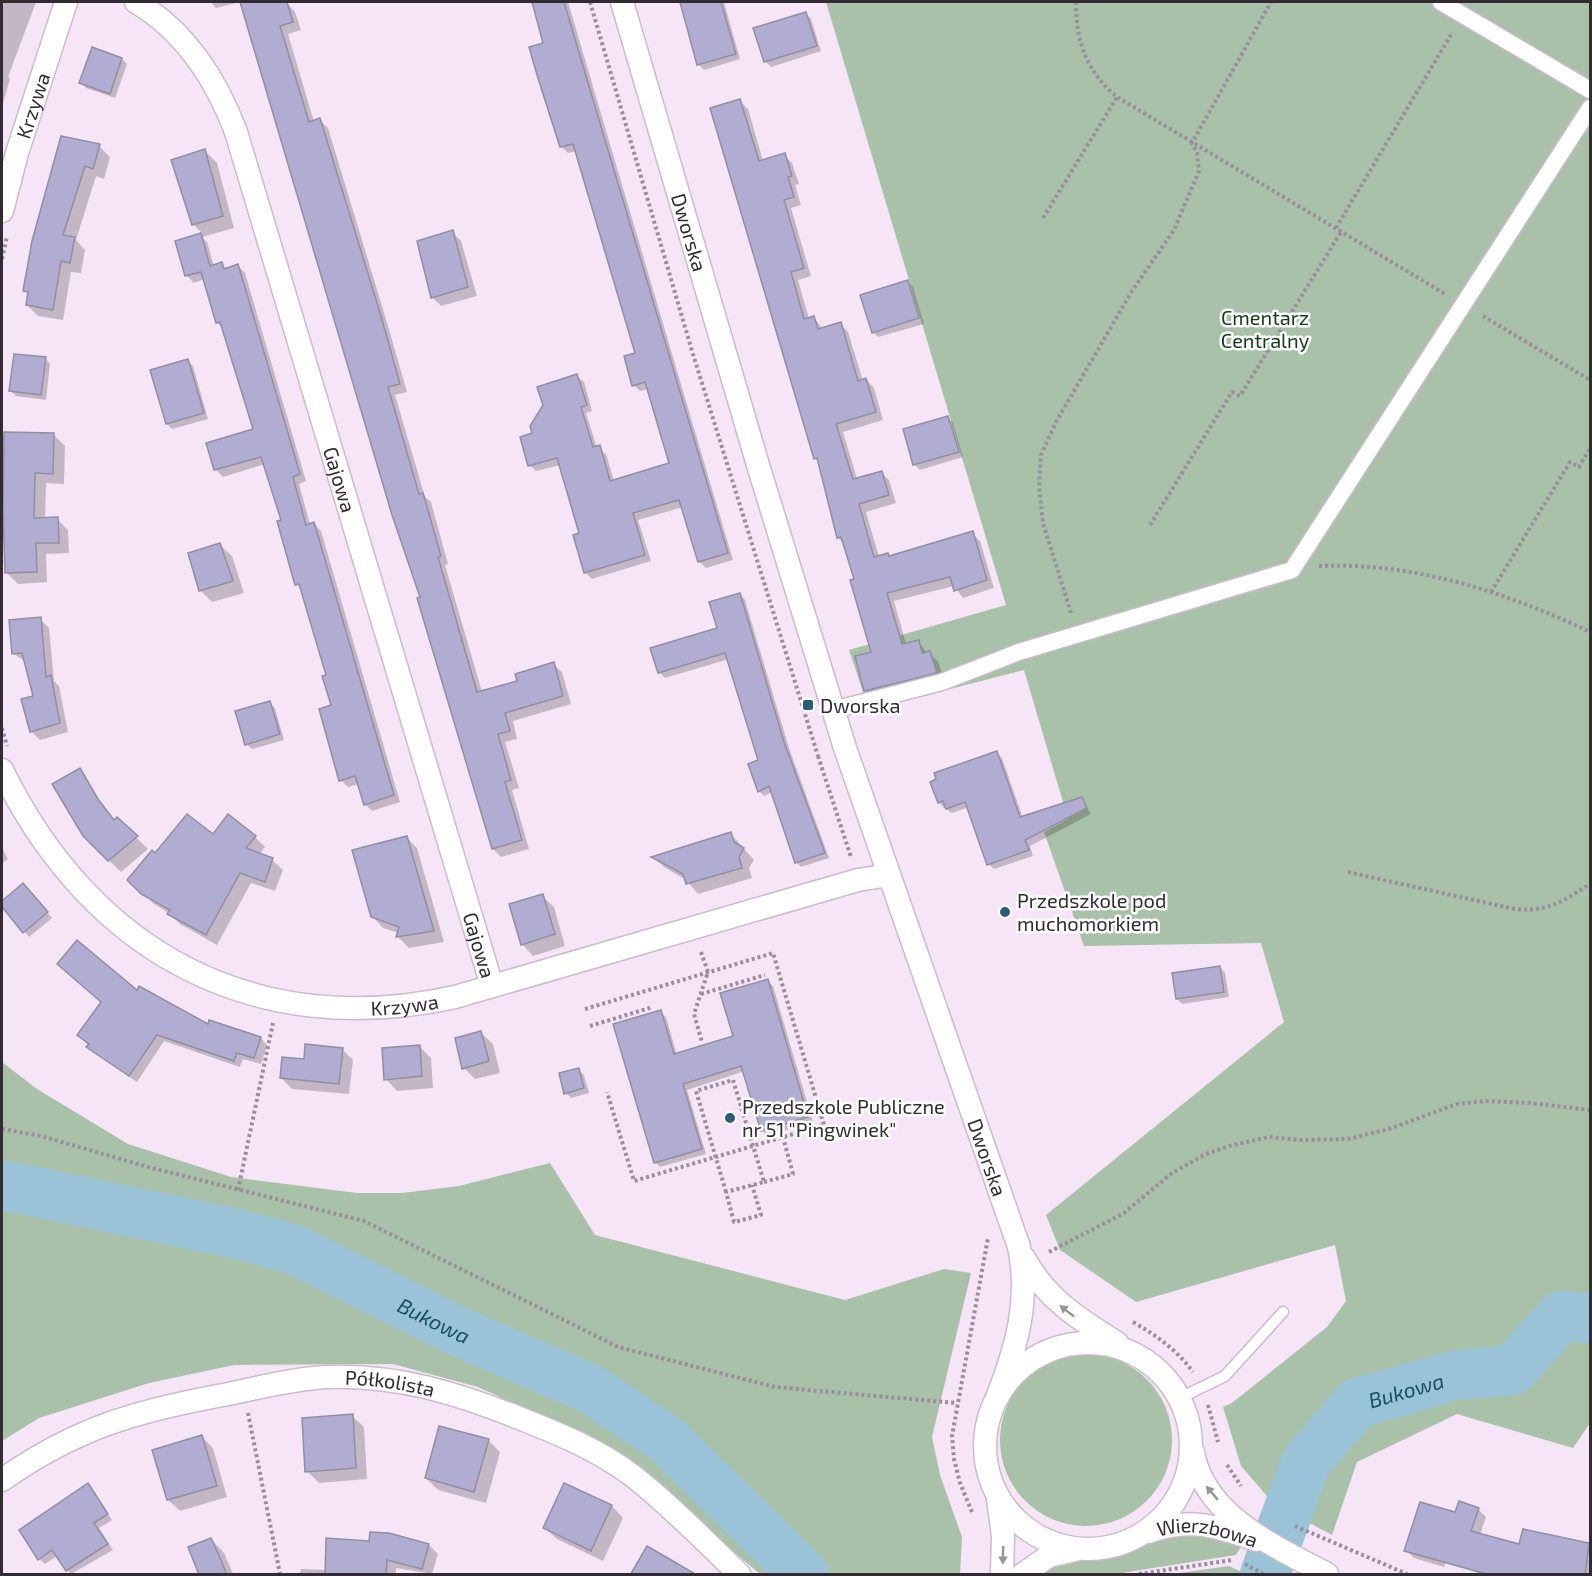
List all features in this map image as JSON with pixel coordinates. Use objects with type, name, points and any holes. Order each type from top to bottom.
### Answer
[{"type":"street","name":"Krzywa","points":[[2,211],[17,153],[66,2]]},
{"type":"street","name":"Gajowa","points":[[136,2],[168,24],[198,59],[222,101],[236,132],[492,986]]},
{"type":"street","name":"Dworska","points":[[622,2],[754,454],[833,710],[1019,1247],[1037,1281],[1053,1300],[1069,1313],[1134,1353]]},
{"type":"street","points":[[1441,2],[1590,90]]},
{"type":"street","points":[[833,710],[942,682],[1019,652],[1292,570],[1590,108]]},
{"type":"street","name":"Krzywa","points":[[6,762],[28,820],[65,870],[88,896],[131,936],[181,968],[209,981],[278,1000],[315,1006],[394,1006],[430,1002],[858,879],[889,875]]},
{"type":"street","name":"Dworska","points":[[998,1395],[1013,1354],[1022,1314],[1024,1276],[1019,1247]]},
{"type":"street","points":[[1002,1575],[1003,1536],[996,1494],[988,1470],[985,1444],[988,1419],[998,1395],[1024,1365],[1058,1347],[1097,1343],[1134,1353],[1165,1376],[1180,1398],[1189,1422],[1192,1448],[1188,1473],[1178,1497],[1163,1518],[1142,1534],[1106,1548],[1080,1549],[1049,1556],[1023,1575]]},
{"type":"street","name":"Półkolista","points":[[2,1480],[46,1451],[104,1423],[163,1406],[326,1377],[359,1377],[418,1384],[473,1399],[547,1429],[606,1458],[658,1497],[740,1575]]},
{"type":"street","name":"Wierzbowa","points":[[1192,1448],[1197,1471],[1208,1490],[1236,1518],[1272,1545],[1327,1575]]},
{"type":"street","points":[[996,1494],[1011,1516],[1031,1532],[1055,1544],[1080,1549]]},
{"type":"street","name":"Wierzbowa","points":[[1142,1534],[1169,1525],[1197,1523],[1272,1545]]},
{"type":"lane","points":[[1180,1398],[1225,1376],[1283,1312]]},
{"type":"path","points":[[590,2],[692,351],[852,863]]},
{"type":"path","points":[[1076,2],[1076,24],[1083,53],[1096,77],[1117,97],[1590,380]]},
{"type":"path","points":[[1192,143],[1271,2]]},
{"type":"path","points":[[1336,228],[1464,15]]},
{"type":"path","points":[[1043,218],[1117,97]]},
{"type":"path","points":[[1077,634],[1043,523],[1039,486],[1041,455],[1056,422],[1132,291],[1174,230],[1199,171],[1197,153],[1192,143]]},
{"type":"path","points":[[1150,525],[1232,392],[1240,396],[1341,232]]},
{"type":"path","points":[[1491,592],[1570,462],[1579,467],[1590,448]]},
{"type":"path","points":[[1292,570],[1318,566],[1366,566],[1426,575],[1491,592],[1532,606],[1590,632]]},
{"type":"path","points":[[2,728],[6,762]]},
{"type":"path","points":[[818,756],[824,754]]},
{"type":"path","points":[[844,865],[851,858]]},
{"type":"path","points":[[1348,872],[1514,909],[1530,910],[1548,908],[1590,884]]},
{"type":"path","points":[[700,948],[708,972],[694,1014],[702,1042]]},
{"type":"path","points":[[585,1009],[773,953],[824,1125],[634,1181],[607,1092]]},
{"type":"path","points":[[700,995],[765,975]]},
{"type":"path","points":[[238,1190],[278,1000]]},
{"type":"path","points":[[590,1026],[653,1007]]},
{"type":"path","points":[[752,1185],[761,1215],[734,1222],[696,1091],[733,1080],[764,1182]]},
{"type":"path","points":[[1050,1252],[1124,1213],[1172,1173],[1206,1154],[1229,1146],[1269,1137],[1300,1140],[1348,1139],[1389,1130],[1457,1104],[1486,1101],[1530,1103],[1590,1110]]},
{"type":"path","points":[[2,1130],[41,1136],[148,1167],[364,1221],[618,1347],[775,1387],[956,1403]]},
{"type":"path","points":[[726,1192],[794,1174],[783,1137]]},
{"type":"path","points":[[975,1522],[954,1459],[952,1436],[956,1403],[989,1234]]},
{"type":"path","points":[[1045,1244],[1054,1260]]},
{"type":"path","points":[[1132,1321],[1159,1337],[1181,1355],[1202,1387],[1218,1443]]},
{"type":"path","points":[[243,1391],[280,1575]]},
{"type":"path","points":[[1226,1464],[1247,1496]]},
{"type":"path","points":[[1286,1522],[1407,1575]]},
{"type":"path","points":[[1139,1575],[1230,1559],[1263,1575]]},
{"type":"green space","name":"Cmentarz Centralny","points":[[826,2],[1590,2],[1590,1423],[1573,1448],[1457,1414],[1357,1462],[1332,1535],[1274,1504],[1241,1466],[1223,1407],[1232,1403],[1327,1327],[1346,1301],[1335,1245],[1136,1302],[1060,1250],[1046,1215],[1284,1022],[1261,943],[1084,946],[1044,832],[1068,819],[1024,670],[869,710],[849,650],[1006,605]]},
{"type":"green space","points":[[2,1062],[37,1089],[128,1144],[231,1177],[357,1193],[402,1193],[459,1186],[550,1163],[595,1235],[845,1300],[944,1269],[971,1273],[932,1437],[940,1475],[962,1537],[960,1574],[760,1574],[627,1462],[576,1432],[478,1387],[393,1364],[234,1365],[149,1383],[39,1418],[2,1441]]},
{"type":"green space","points":[[1086,1354],[1103,1355],[1119,1360],[1134,1368],[1147,1379],[1158,1392],[1166,1407],[1171,1423],[1171,1457],[1166,1473],[1158,1488],[1147,1501],[1134,1512],[1119,1520],[1103,1525],[1086,1526],[1069,1525],[1053,1520],[1038,1512],[1025,1501],[1014,1488],[1006,1473],[1001,1457],[1000,1440],[1001,1423],[1006,1407],[1014,1392],[1025,1379],[1038,1368],[1053,1360],[1069,1355]]},
{"type":"green space","points":[[1186,1530],[1242,1545],[1236,1555],[1115,1574],[1029,1574],[1074,1559],[1112,1556]]},
{"type":"green space","points":[[1229,1566],[1246,1574],[1173,1574]]},
{"type":"building","points":[[240,2],[287,2],[293,22],[280,26],[309,122],[320,118],[381,316],[400,384],[388,387],[419,494],[423,493],[441,556],[438,557],[477,692],[517,681],[515,674],[554,662],[563,696],[505,713],[510,731],[498,734],[511,780],[505,782],[522,840],[492,849],[417,598],[420,597],[392,515]]},
{"type":"building","points":[[532,2],[564,2],[728,553],[698,562],[679,500],[633,513],[645,555],[584,573],[573,535],[579,533],[557,458],[528,466],[520,437],[532,433],[530,426],[543,405],[537,387],[577,374],[587,405],[581,407],[593,447],[600,445],[610,481],[669,463],[645,382],[632,386],[624,356],[635,353],[573,144],[560,147],[537,75],[529,47],[543,43]]},
{"type":"building","points":[[680,2],[721,2],[736,54],[697,65]]},
{"type":"building","points":[[806,12],[817,46],[764,62],[753,28]]},
{"type":"building","points":[[92,47],[122,58],[110,94],[79,83]]},
{"type":"building","points":[[740,99],[759,161],[785,153],[792,176],[788,177],[794,197],[784,200],[804,268],[791,272],[804,319],[814,316],[818,329],[841,322],[858,381],[866,378],[876,412],[836,424],[853,479],[882,471],[889,495],[859,504],[874,557],[888,553],[889,556],[973,531],[987,580],[954,591],[950,577],[887,593],[902,644],[919,640],[922,653],[930,651],[937,673],[864,691],[855,656],[871,652],[850,580],[854,579],[841,537],[837,538],[817,458],[814,459],[710,108]]},
{"type":"building","points":[[61,136],[100,144],[93,169],[85,166],[63,235],[75,237],[70,263],[61,261],[53,310],[26,305],[28,292],[23,291],[32,241]]},
{"type":"building","points":[[205,149],[223,216],[192,225],[171,160]]},
{"type":"building","points":[[453,230],[468,287],[431,298],[417,241]]},
{"type":"building","points":[[201,233],[210,266],[222,262],[224,269],[238,264],[300,474],[293,477],[306,525],[314,522],[394,795],[364,805],[355,776],[339,781],[319,709],[331,705],[322,676],[326,675],[299,584],[295,585],[277,521],[281,520],[261,457],[214,470],[206,443],[253,429],[220,322],[216,323],[201,272],[185,276],[175,241]]},
{"type":"building","points":[[908,280],[919,318],[872,333],[860,295]]},
{"type":"building","points":[[14,354],[46,357],[41,395],[9,391]]},
{"type":"building","points":[[188,359],[204,413],[166,424],[150,370]]},
{"type":"building","points":[[948,416],[959,452],[913,465],[903,429]]},
{"type":"building","points":[[4,432],[54,433],[53,474],[35,473],[34,518],[58,517],[59,543],[36,543],[37,572],[5,573]]},
{"type":"building","points":[[220,543],[233,581],[199,591],[188,553]]},
{"type":"building","points":[[740,593],[784,742],[825,853],[795,863],[769,786],[758,792],[748,764],[758,760],[725,653],[658,673],[650,648],[717,628],[709,602]]},
{"type":"building","points":[[41,617],[46,677],[51,675],[60,723],[30,732],[21,699],[33,696],[22,653],[12,654],[9,620]]},
{"type":"building","points":[[270,701],[280,734],[245,745],[235,711]]},
{"type":"building","points":[[997,751],[1020,817],[1082,797],[1087,808],[1025,840],[1029,850],[987,865],[965,802],[946,809],[943,801],[938,803],[930,782],[936,779],[934,773]]},
{"type":"building","points":[[80,768],[98,799],[114,820],[117,817],[138,836],[108,861],[83,836],[52,784]]},
{"type":"building","points":[[187,814],[213,834],[228,814],[256,836],[246,848],[273,858],[265,882],[240,873],[206,935],[167,914],[170,910],[141,894],[127,880],[152,850],[155,853]]},
{"type":"building","points":[[731,832],[734,842],[744,848],[739,857],[742,868],[686,884],[683,874],[651,857]]},
{"type":"building","points":[[407,836],[434,931],[396,937],[399,927],[371,917],[352,850]]},
{"type":"building","points":[[23,883],[48,912],[23,933],[2,907],[2,901]]},
{"type":"building","points":[[543,894],[555,934],[521,945],[509,904]]},
{"type":"building","points":[[77,940],[137,990],[139,986],[208,1024],[209,1020],[261,1037],[254,1058],[237,1053],[234,1061],[157,1035],[129,1076],[86,1047],[89,1044],[77,1035],[101,1002],[57,964]]},
{"type":"building","points":[[1220,966],[1224,992],[1176,999],[1172,973]]},
{"type":"building","points":[[768,979],[808,1117],[761,1131],[741,1066],[683,1084],[702,1149],[654,1163],[613,1024],[661,1010],[674,1054],[733,1036],[720,993]]},
{"type":"building","points":[[481,1031],[489,1061],[462,1069],[455,1038]]},
{"type":"building","points":[[305,1044],[343,1048],[339,1084],[280,1078],[282,1057],[304,1059]]},
{"type":"building","points":[[420,1045],[422,1076],[384,1080],[382,1048]]},
{"type":"building","points":[[579,1068],[584,1088],[564,1094],[559,1073]]},
{"type":"building","points":[[353,1414],[356,1468],[305,1472],[302,1418]]},
{"type":"building","points":[[439,1426],[489,1439],[474,1492],[425,1478]]},
{"type":"building","points":[[202,1435],[217,1486],[167,1500],[152,1450]]},
{"type":"building","points":[[88,1483],[108,1514],[94,1523],[108,1544],[66,1571],[52,1550],[38,1560],[19,1530]]},
{"type":"building","points":[[564,1483],[612,1505],[591,1551],[543,1528]]},
{"type":"building","points":[[1459,1501],[1479,1508],[1471,1531],[1519,1544],[1523,1529],[1589,1543],[1585,1575],[1490,1575],[1404,1551],[1420,1502],[1455,1512]]},
{"type":"building","points":[[370,1532],[389,1533],[429,1544],[422,1569],[387,1560],[386,1575],[325,1575],[326,1538],[369,1541]]},
{"type":"building","points":[[211,1538],[227,1575],[199,1575],[188,1547]]},
{"type":"building","points":[[647,1546],[697,1575],[630,1575]]},
{"type":"waterway","name":"Bukowa","points":[[2,1185],[238,1234],[293,1249],[455,1330],[589,1388],[666,1439],[804,1574]]},
{"type":"waterway","name":"Bukowa","points":[[1265,1574],[1306,1462],[1357,1403],[1457,1375],[1513,1370],[1561,1316],[1590,1318]]},
{"type":"place","name":"Dworska","points":[[808,705]]},
{"type":"place","name":"Przedszkole pod muchomorkiem","points":[[1005,912]]},
{"type":"place","name":"Przedszkole Publiczne nr 51 \"Pingwinek\"","points":[[730,1118]]}]
